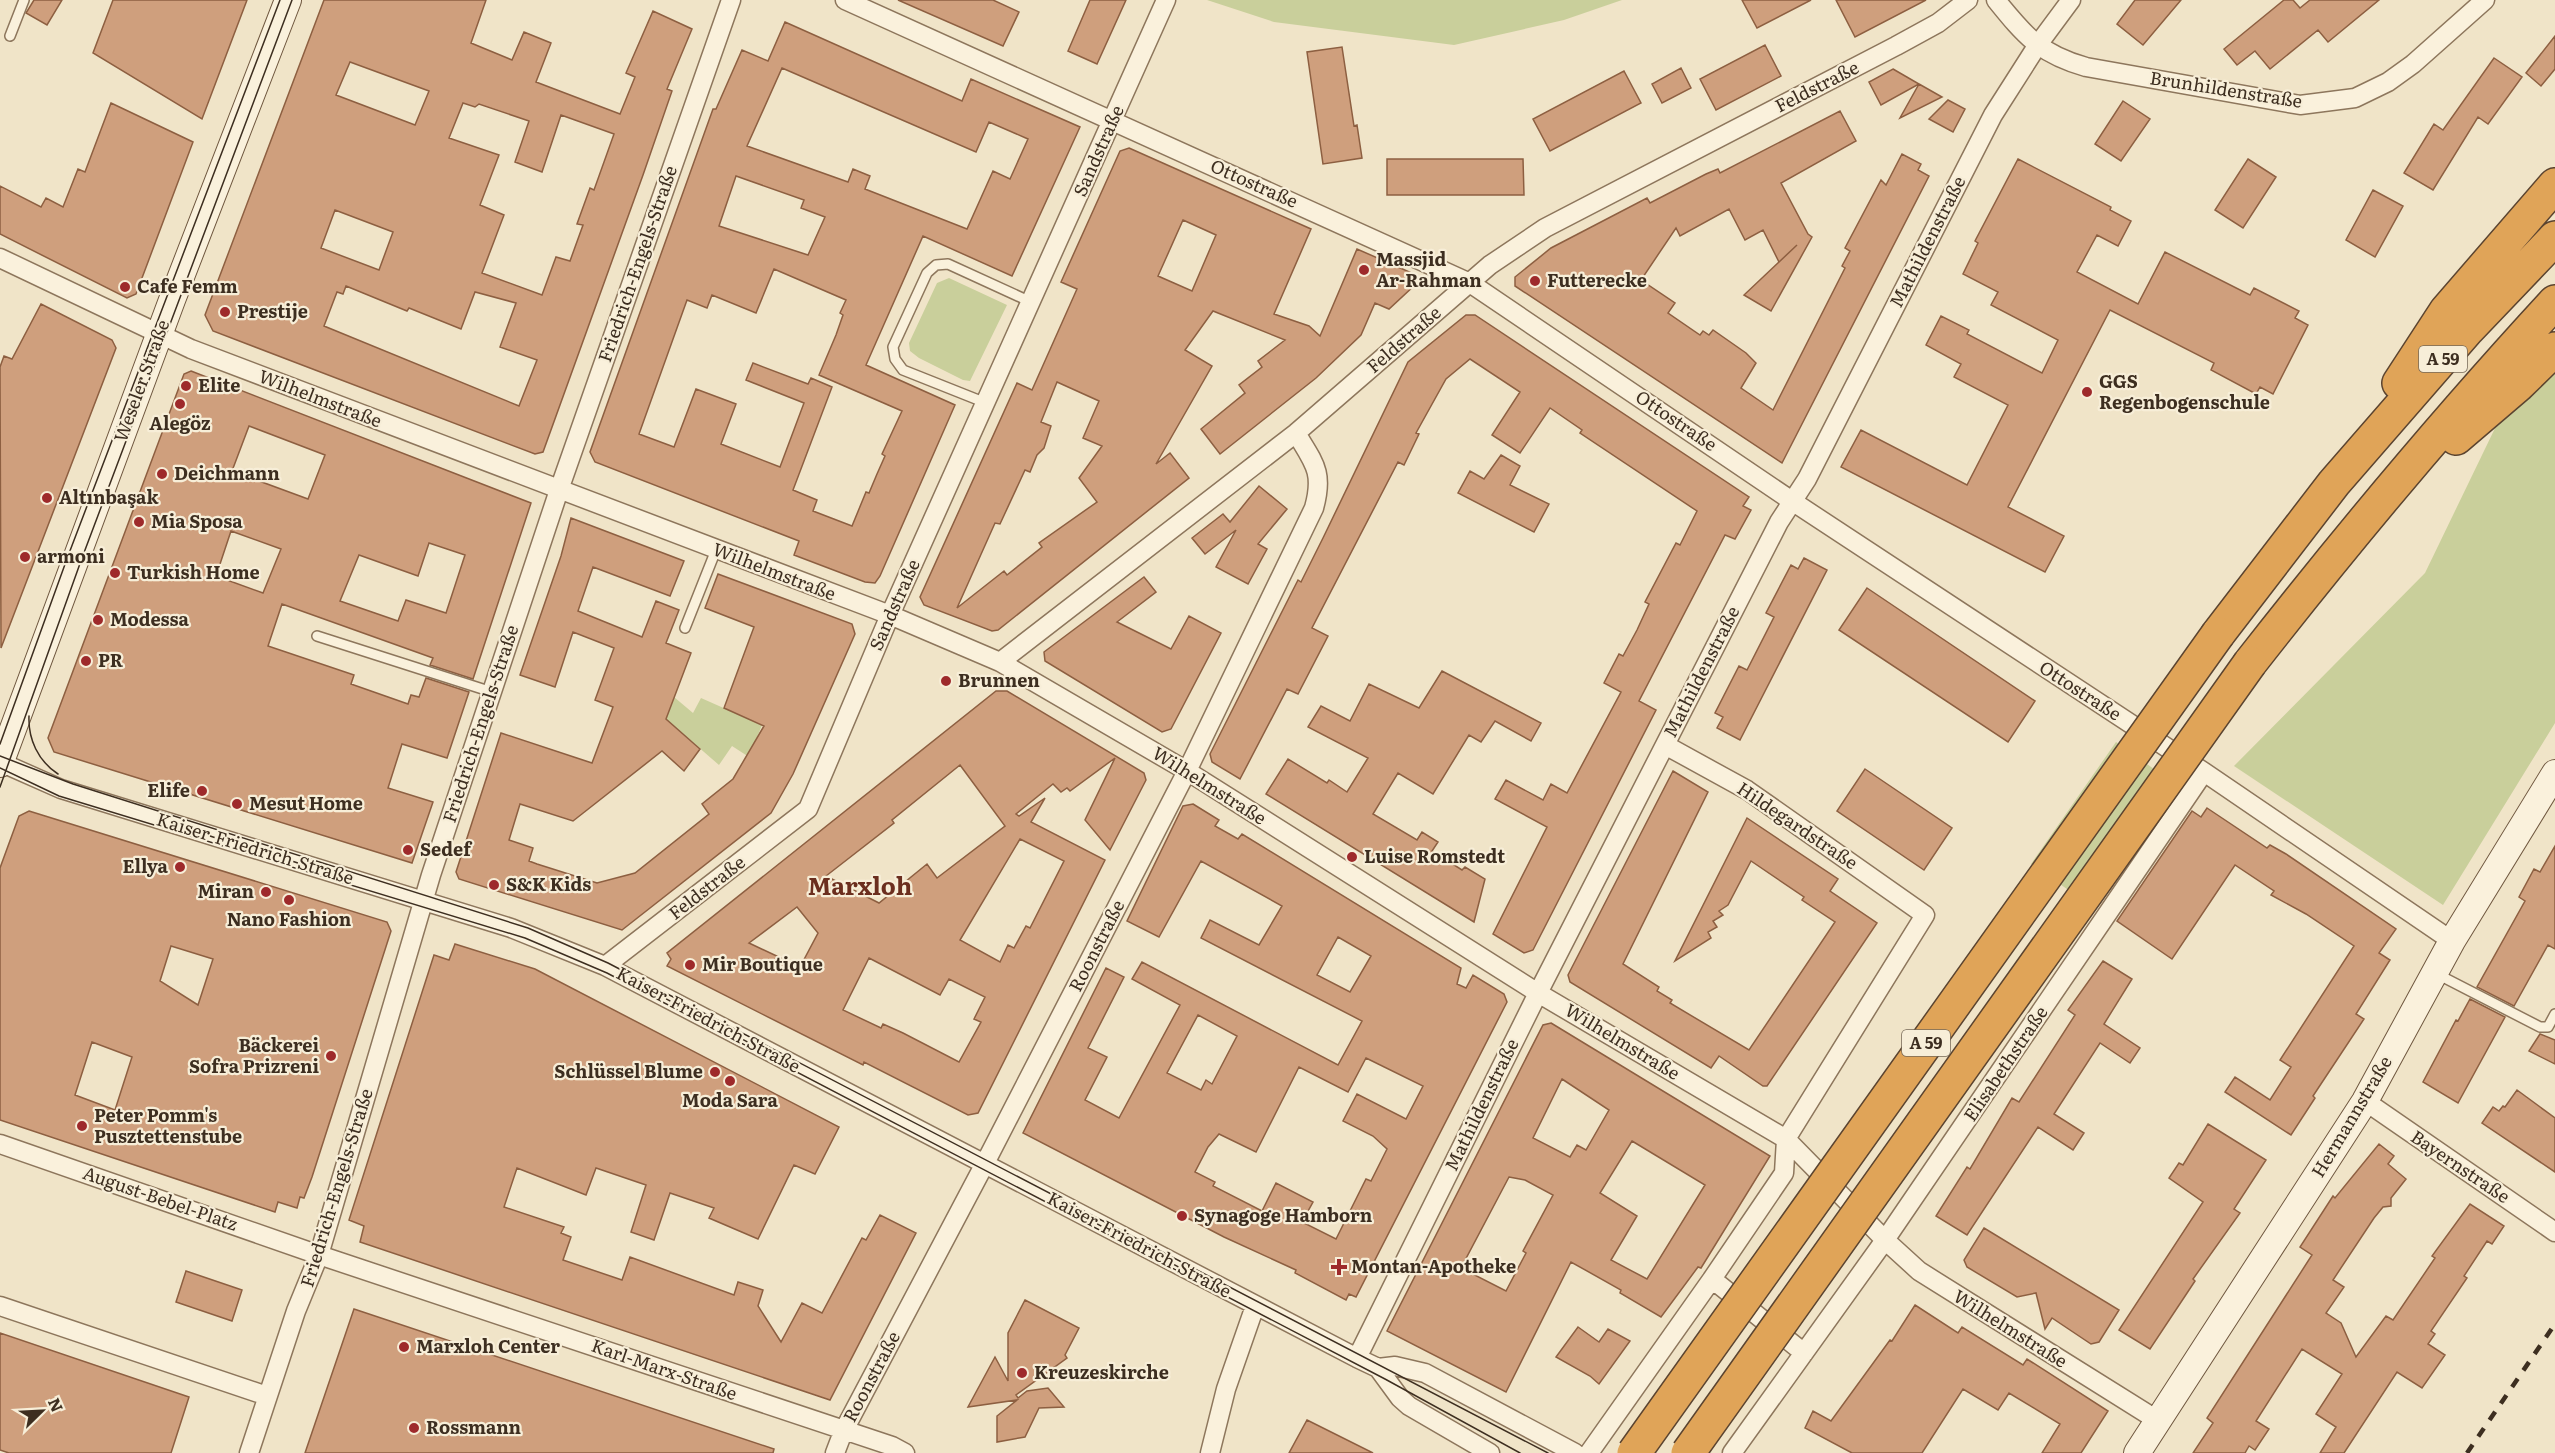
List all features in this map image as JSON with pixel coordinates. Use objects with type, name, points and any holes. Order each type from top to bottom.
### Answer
[{"type":"highway","points":[[2334,483],[2446,310],[2555,185]]},
{"type":"highway","name":"A 59","points":[[1634,1453],[2218,634],[2334,483],[2468,329],[2555,238]]},
{"type":"highway","name":"A 59","points":[[1688,1453],[2250,663],[2370,511],[2555,302]]},
{"type":"highway","points":[[2370,511],[2518,385],[2555,349]]},
{"type":"main road","name":"Weseler Straße","points":[[0,763],[159,335],[288,0]]},
{"type":"main road","name":"Hermannstraße","points":[[2137,1453],[2365,1101],[2452,941],[2555,773]]},
{"type":"street","name":"Friedrich-Engels-Straße","points":[[249,1453],[296,1311],[320,1255],[423,900],[558,490],[731,0]]},
{"type":"street","name":"Ottostraße","points":[[844,0],[1470,283],[1792,501],[2204,772],[2452,941]]},
{"type":"street","name":"Sandstraße","points":[[808,809],[890,615],[1166,0]]},
{"type":"street","name":"Feldstraße","points":[[1000,662],[1296,433],[1507,253],[1545,228],[1938,23],[1968,0]]},
{"type":"street","name":"Brunhildenstraße","points":[[1996,0],[2037,46],[2061,60],[2086,67],[2300,105],[2355,98],[2388,82],[2414,63],[2485,0]]},
{"type":"street","name":"Mathildenstraße","points":[[1357,1358],[1538,993],[1779,522],[1807,479],[1993,115],[2037,46],[2071,0]]},
{"type":"street","name":"Wilhelmstraße","points":[[0,258],[159,335],[558,490],[890,615],[1000,662],[1186,771],[1538,993],[1786,1139],[1885,1240],[1919,1271],[2157,1420]]},
{"type":"street","name":"Roonstraße","points":[[835,1453],[843,1432],[985,1165],[1186,771],[1314,508],[1320,487],[1317,468],[1296,433]]},
{"type":"street","name":"Hildegardstraße","points":[[1665,745],[1748,790],[1925,915],[1786,1139]]},
{"type":"street","name":"Kaiser-Friedrich-Straße","points":[[0,763],[61,789],[536,937],[605,966],[1378,1368],[1400,1398],[1409,1406],[1490,1453]]},
{"type":"street","name":"Elisabethstraße","points":[[1732,1453],[1885,1240],[2204,772]]},
{"type":"street","name":"Feldstraße","points":[[605,966],[808,809]]},
{"type":"street","name":"Bayernstraße","points":[[2365,1101],[2555,1232]]},
{"type":"street","points":[[1589,1453],[1784,1173],[1786,1139]]},
{"type":"street","name":"August-Bebel-Platz","points":[[0,1144],[320,1255]]},
{"type":"street","name":"Karl-Marx-Straße","points":[[320,1255],[843,1432],[892,1446],[905,1453]]},
{"type":"street","points":[[1712,1279],[1804,1353]]},
{"type":"street","points":[[0,1306],[267,1396]]},
{"type":"street","points":[[1210,1453],[1226,1389],[1255,1306]]},
{"type":"street","name":"Kaiser-Friedrich-Straße","points":[[1378,1368],[1395,1366],[1425,1373],[1575,1453]]},
{"type":"lane","points":[[10,36],[24,0]]},
{"type":"lane","points":[[986,403],[903,370],[894,359],[893,346],[927,273],[936,266],[948,264],[1031,302]]},
{"type":"lane","points":[[685,628],[716,550]]},
{"type":"lane","points":[[317,636],[492,692]]},
{"type":"lane","points":[[2435,973],[2540,1027],[2548,1027],[2555,1014]]},
{"type":"green space","points":[[1207,0],[1622,0],[1564,20],[1454,45],[1274,22]]},
{"type":"green space","points":[[949,278],[1007,305],[970,381],[963,380],[919,358],[910,351],[909,343],[937,283]]},
{"type":"green space","points":[[2555,371],[2555,723],[2443,905],[2234,766],[2425,573],[2498,422]]},
{"type":"green space","points":[[674,697],[693,713],[701,698],[762,725],[749,757],[732,746],[719,765],[666,719]]},
{"type":"green space","points":[[2116,742],[2175,784],[2090,905],[2031,864]]},
{"type":"building","points":[[34,0],[62,0],[47,25],[26,13]]},
{"type":"building","points":[[113,0],[247,0],[202,119],[93,53]]},
{"type":"building","points":[[324,0],[486,0],[471,43],[512,60],[524,32],[551,43],[536,82],[620,114],[635,77],[626,73],[653,11],[692,29],[667,89],[672,91],[543,452],[535,454],[213,331],[205,315]],"holes":[[[350,62],[429,91],[415,125],[336,95]],[[463,103],[475,107],[479,104],[529,121],[515,162],[542,172],[561,115],[614,134],[594,190],[590,188],[577,224],[583,225],[570,261],[556,257],[542,295],[482,273],[504,215],[480,205],[499,155],[449,138]],[[335,210],[393,232],[379,270],[321,248]],[[346,286],[407,311],[409,308],[461,329],[475,292],[516,303],[500,347],[537,360],[519,406],[324,326],[337,292],[343,294]]]},
{"type":"building","points":[[898,0],[993,0],[1019,12],[1003,46]]},
{"type":"building","points":[[1090,0],[1126,0],[1097,64],[1068,51]]},
{"type":"building","points":[[1742,0],[1811,0],[1757,28]]},
{"type":"building","points":[[1836,0],[1926,0],[1855,37]]},
{"type":"building","points":[[2135,0],[2181,0],[2143,45],[2117,24]]},
{"type":"building","points":[[2284,0],[2293,0],[2300,8],[2310,0],[2379,0],[2328,42],[2318,30],[2270,69],[2255,51],[2237,65],[2224,49]]},
{"type":"building","points":[[785,22],[962,101],[971,79],[1080,127],[1012,276],[923,236],[866,365],[955,405],[875,583],[865,582],[794,555],[799,541],[595,462],[590,452],[713,109],[716,109],[742,50],[768,61]],"holes":[[[782,68],[976,152],[989,122],[1028,139],[1010,179],[993,171],[967,229],[865,189],[870,176],[853,169],[848,182],[747,146]],[[736,176],[804,200],[801,208],[825,217],[808,255],[719,226]],[[774,269],[846,300],[840,313],[843,315],[836,335],[819,375],[902,411],[882,454],[885,456],[869,493],[866,492],[852,526],[813,511],[817,500],[793,490],[832,387],[811,378],[808,384],[753,363],[746,380],[804,403],[780,467],[721,444],[736,404],[696,389],[674,447],[639,434],[687,300],[707,308],[712,295],[756,313]]]},
{"type":"building","points":[[2555,36],[2555,69],[2541,86],[2526,73]]},
{"type":"building","points":[[1765,45],[1781,76],[1716,110],[1700,79]]},
{"type":"building","points":[[1342,47],[1354,126],[1357,125],[1362,158],[1323,164],[1307,52]]},
{"type":"building","points":[[2494,58],[2522,77],[2488,124],[2478,117],[2433,190],[2404,173],[2434,124],[2443,130]]},
{"type":"building","points":[[1681,68],[1691,88],[1662,103],[1652,84]]},
{"type":"building","points":[[1893,69],[1919,84],[1881,105],[1869,82]]},
{"type":"building","points":[[1624,71],[1641,103],[1550,151],[1533,119]]},
{"type":"building","points":[[1919,84],[1942,97],[1900,118]]},
{"type":"building","points":[[1948,100],[1965,109],[1953,132],[1929,119]]},
{"type":"building","points":[[2123,101],[2150,119],[2121,161],[2095,144]]},
{"type":"building","points":[[111,103],[193,142],[136,294],[127,298],[0,234],[0,186],[41,207],[46,198],[63,207],[78,169],[85,172]]},
{"type":"building","points":[[1840,111],[1856,141],[1781,183],[1808,234],[1812,237],[1771,311],[1744,295],[1779,262],[1763,230],[1745,240],[1729,209],[1680,236],[1676,228],[1641,280],[1675,303],[1668,313],[1700,335],[1703,331],[1709,335],[1713,330],[1746,353],[1756,363],[1741,388],[1773,410],[1845,268],[1842,266],[1850,251],[1845,248],[1881,180],[1886,185],[1902,154],[1921,164],[1918,170],[1929,176],[1782,463],[1515,286],[1515,277],[1551,248],[1647,198],[1650,203],[1706,174],[1718,169],[1720,173]]},
{"type":"building","points":[[1129,148],[1311,229],[1274,314],[1309,326],[1320,336],[1357,249],[1414,274],[1416,284],[1389,309],[1375,303],[1361,335],[1316,378],[1220,454],[1201,429],[1245,393],[1239,385],[1262,367],[1258,361],[1285,340],[1213,311],[1185,350],[1212,366],[1156,464],[1170,453],[1189,478],[998,630],[992,631],[924,605],[920,597],[1017,383],[1032,390],[1077,289],[1061,282],[1120,151]],"holes":[[[1183,220],[1216,235],[1192,291],[1158,276]],[[1057,382],[1099,401],[1083,438],[1102,446],[1079,478],[1097,502],[1039,543],[1042,547],[1007,575],[1004,571],[957,608],[995,523],[1000,524],[1025,470],[1030,472],[1037,455],[1044,448],[1051,426],[1041,422]]]},
{"type":"building","points":[[1387,159],[1523,159],[1524,195],[1387,195]]},
{"type":"building","points":[[2018,159],[2111,207],[2110,210],[2131,221],[2118,246],[2097,235],[2077,272],[2138,304],[2165,252],[2250,295],[2254,288],[2299,311],[2295,318],[2308,325],[2273,394],[2260,387],[2256,394],[2211,370],[2214,363],[2110,310],[2008,507],[2064,536],[2045,572],[1841,467],[1861,430],[1967,485],[2008,405],[1954,377],[1961,364],[1926,345],[1941,316],[1969,330],[1967,334],[2042,373],[2058,340],[1991,305],[1998,292],[1963,274],[1978,243],[1975,241]]},
{"type":"building","points":[[2248,159],[2276,177],[2243,228],[2215,210]]},
{"type":"building","points":[[2373,190],[2403,206],[2375,257],[2346,240]]},
{"type":"building","points":[[41,304],[112,340],[116,348],[1,648],[0,367],[4,356],[12,359]]},
{"type":"building","points":[[1466,315],[1475,315],[1749,497],[1743,506],[1751,510],[1735,539],[1725,535],[1639,701],[1656,710],[1533,950],[1524,953],[1493,934],[1547,827],[1495,799],[1506,780],[1543,800],[1551,784],[1567,793],[1621,692],[1604,683],[1619,654],[1623,656],[1649,604],[1645,602],[1676,543],[1680,545],[1697,511],[1580,433],[1582,430],[1550,408],[1520,453],[1492,435],[1520,392],[1470,359],[1446,379],[1416,433],[1419,434],[1404,465],[1398,462],[1312,628],[1328,636],[1298,694],[1287,689],[1240,779],[1212,762],[1210,754],[1298,580],[1301,582],[1408,362]]},
{"type":"building","points":[[191,371],[531,503],[473,679],[430,665],[433,658],[282,604],[268,646],[354,675],[351,684],[408,704],[411,695],[419,697],[426,678],[469,692],[447,758],[402,744],[388,788],[433,802],[412,863],[54,752],[48,738],[184,374]],"holes":[[[249,426],[325,455],[308,499],[232,471]],[[231,531],[281,549],[263,593],[216,576]],[[429,543],[465,555],[446,613],[406,600],[398,621],[340,601],[359,555],[418,576]]]},
{"type":"building","points":[[1501,455],[1520,466],[1510,485],[1549,504],[1534,532],[1458,493],[1470,471],[1484,479]]},
{"type":"building","points":[[1259,486],[1287,509],[1258,544],[1267,549],[1248,584],[1216,567],[1236,530],[1205,554],[1192,538],[1223,514],[1230,522]]},
{"type":"building","points":[[571,518],[684,561],[670,596],[593,567],[578,611],[642,637],[656,601],[679,610],[666,643],[691,653],[666,719],[700,749],[684,771],[662,751],[573,821],[520,804],[509,840],[533,848],[529,861],[597,883],[635,873],[709,814],[702,804],[733,779],[764,726],[724,708],[754,627],[705,608],[718,574],[852,624],[855,634],[793,774],[771,813],[622,930],[459,879],[456,872],[501,733],[592,763],[613,707],[595,700],[614,648],[573,632],[555,687],[520,675],[561,556]]},
{"type":"building","points":[[1804,558],[1827,570],[1740,740],[1717,728],[1723,717],[1715,713],[1739,666],[1747,670],[1774,617],[1766,613],[1791,565],[1798,569]]},
{"type":"building","points":[[1144,577],[1156,592],[1117,622],[1171,649],[1189,616],[1221,633],[1171,729],[1162,732],[1045,661],[1044,652]]},
{"type":"building","points":[[1867,588],[2035,701],[2008,742],[1839,630]]},
{"type":"building","points":[[1442,671],[1541,723],[1531,741],[1495,721],[1481,742],[1469,735],[1433,794],[1398,773],[1373,814],[1417,840],[1422,832],[1438,842],[1432,851],[1462,870],[1465,867],[1485,879],[1474,922],[1266,794],[1288,759],[1327,783],[1329,780],[1347,792],[1368,758],[1308,727],[1321,706],[1350,721],[1369,684],[1419,708]]},
{"type":"building","points":[[996,691],[1007,691],[1144,773],[1146,780],[1110,850],[1085,820],[1115,758],[1070,791],[1067,788],[1061,792],[1053,784],[1016,814],[1019,816],[1045,798],[1031,822],[1105,860],[978,1113],[968,1115],[667,966],[671,959],[667,953]],"holes":[[[960,765],[1005,826],[937,878],[927,864],[879,903],[826,876],[894,823],[892,820]],[[1020,839],[1064,861],[1030,928],[1026,926],[1014,948],[1008,945],[1000,962],[960,940]],[[797,907],[818,933],[800,967],[749,943]],[[869,958],[940,995],[949,979],[985,997],[974,1019],[981,1022],[959,1062],[883,1024],[881,1028],[843,1010]]]},
{"type":"building","points":[[1865,769],[1952,828],[1924,870],[1837,811]]},
{"type":"building","points":[[1673,771],[1708,792],[1623,964],[1659,987],[1657,991],[1672,1000],[1670,1003],[1749,1050],[1835,922],[1802,900],[1804,897],[1751,861],[1728,905],[1719,911],[1723,915],[1713,921],[1717,927],[1708,932],[1711,938],[1675,961],[1747,818],[1838,879],[1830,891],[1877,923],[1767,1086],[1763,1086],[1719,1056],[1711,1068],[1570,982],[1568,975]]},
{"type":"building","points":[[1193,804],[1219,820],[1215,826],[1238,839],[1242,834],[1461,968],[1457,984],[1466,988],[1473,975],[1504,994],[1507,1002],[1356,1297],[1349,1294],[1346,1300],[1295,1273],[1296,1270],[1224,1237],[1023,1133],[1106,968],[1124,977],[1088,1048],[1107,1057],[1085,1100],[1119,1118],[1180,1005],[1132,979],[1142,962],[1338,1065],[1362,1021],[1201,938],[1210,920],[1259,945],[1282,906],[1201,861],[1159,937],[1127,921],[1183,806]],"holes":[[[1338,937],[1371,956],[1350,992],[1317,975]],[[1198,1015],[1237,1036],[1212,1084],[1206,1080],[1201,1090],[1167,1073]],[[1366,1058],[1423,1086],[1406,1119],[1357,1094],[1343,1121],[1373,1136],[1387,1149],[1371,1181],[1366,1179],[1336,1239],[1302,1222],[1313,1202],[1276,1183],[1262,1211],[1213,1186],[1215,1182],[1195,1172],[1208,1147],[1219,1134],[1256,1152],[1299,1067],[1348,1092]]]},
{"type":"building","points":[[2207,808],[2267,848],[2270,845],[2286,854],[2396,929],[2379,953],[2390,960],[2356,1014],[2364,1019],[2313,1096],[2315,1098],[2291,1135],[2225,1092],[2235,1077],[2270,1100],[2291,1067],[2280,1060],[2354,946],[2306,914],[2271,895],[2274,891],[2235,865],[2172,959],[2117,921],[2192,811],[2201,817]]},
{"type":"building","points":[[29,811],[387,922],[391,931],[312,1177],[304,1198],[300,1197],[297,1208],[278,1202],[275,1212],[0,1120],[0,868],[19,816]],"holes":[[[171,946],[213,959],[198,1005],[160,981]],[[92,1042],[132,1057],[115,1110],[75,1095]]]},
{"type":"building","points":[[2555,846],[2555,949],[2548,945],[2514,1006],[2477,987],[2525,901],[2519,897],[2534,869],[2540,872]]},
{"type":"building","points":[[455,944],[535,969],[839,1127],[815,1174],[794,1165],[758,1239],[709,1218],[714,1208],[670,1193],[654,1240],[631,1232],[646,1185],[596,1168],[586,1195],[517,1168],[504,1207],[564,1227],[561,1233],[571,1237],[563,1260],[622,1280],[630,1257],[734,1295],[738,1282],[763,1290],[758,1306],[781,1342],[802,1303],[822,1313],[862,1238],[866,1240],[880,1215],[916,1233],[830,1400],[360,1242],[364,1226],[349,1220],[434,955],[449,960]]},
{"type":"building","points":[[2103,961],[2132,979],[2104,1024],[2140,1048],[2130,1063],[2100,1043],[2054,1114],[2084,1133],[2073,1150],[2038,1127],[1967,1235],[1936,1216],[1967,1167],[1970,1169],[2012,1098],[2019,1102],[2075,1015],[2068,1010]]},
{"type":"building","points":[[2470,999],[2505,1017],[2458,1103],[2423,1082],[2456,1020],[2458,1021]]},
{"type":"building","points":[[1551,1023],[1770,1156],[1701,1268],[1698,1267],[1661,1317],[1620,1293],[1621,1290],[1571,1262],[1506,1392],[1387,1331],[1543,1025]],"holes":[[[1562,1079],[1609,1110],[1586,1150],[1577,1145],[1570,1157],[1533,1138]],[[1632,1141],[1705,1185],[1647,1279],[1611,1260],[1637,1216],[1600,1193]],[[1509,1177],[1525,1180],[1553,1195],[1523,1251],[1526,1253],[1506,1291],[1461,1268]]]},
{"type":"building","points":[[2540,1034],[2555,1040],[2555,1064],[2529,1051]]},
{"type":"building","points":[[2517,1090],[2555,1118],[2555,1172],[2482,1123],[2493,1107],[2499,1111],[2503,1106],[2505,1107]]},
{"type":"building","points":[[2208,1124],[2266,1160],[2234,1209],[2240,1213],[2193,1279],[2195,1281],[2150,1349],[2119,1330],[2203,1202],[2169,1178],[2179,1163],[2183,1165]]},
{"type":"building","points":[[2379,1144],[2394,1156],[2388,1164],[2406,1179],[2391,1198],[2391,1206],[2383,1207],[2374,1218],[2333,1280],[2344,1287],[2326,1313],[2341,1323],[2356,1357],[2386,1316],[2393,1320],[2435,1258],[2432,1256],[2470,1204],[2504,1226],[2492,1244],[2487,1241],[2464,1276],[2467,1278],[2431,1331],[2435,1334],[2428,1344],[2445,1355],[2422,1388],[2397,1372],[2344,1453],[2320,1453],[2336,1427],[2316,1414],[2342,1374],[2302,1349],[2256,1421],[2269,1429],[2255,1450],[2249,1446],[2245,1453],[2193,1453],[2213,1423],[2207,1418],[2312,1255],[2300,1247],[2333,1196],[2335,1198]]},
{"type":"building","points":[[1984,1228],[2119,1310],[2099,1342],[2091,1344],[2052,1318],[2045,1329],[2036,1293],[2017,1297],[1967,1267],[1964,1260]]},
{"type":"building","points":[[186,1271],[242,1290],[232,1321],[176,1302]]},
{"type":"building","name":"Kreuzeskirche","points":[[1025,1300],[1079,1328],[1065,1355],[1067,1358],[1016,1395],[1018,1398],[1027,1391],[1048,1388],[1064,1407],[1039,1408],[1025,1437],[997,1442],[997,1416],[1017,1400],[968,1407],[995,1357],[1008,1381],[1008,1333]]},
{"type":"building","points":[[1915,1305],[1958,1333],[1962,1327],[2023,1365],[2027,1359],[2108,1411],[2081,1453],[2042,1453],[2060,1424],[2009,1393],[1998,1410],[1963,1389],[1922,1453],[1852,1453],[1805,1428],[1813,1411],[1831,1421],[1890,1340],[1892,1341]]},
{"type":"building","name":"Marxloh Center","points":[[354,1309],[774,1449],[773,1453],[305,1453]]},
{"type":"building","points":[[1578,1327],[1599,1342],[1608,1329],[1630,1341],[1599,1384],[1590,1376],[1556,1357]]},
{"type":"building","points":[[0,1333],[189,1397],[171,1453],[9,1453],[0,1450]]},
{"type":"building","points":[[1307,1420],[1373,1453],[1289,1453]]},
{"type":"tram line","points":[[0,744],[68,556],[280,0]]},
{"type":"tram line","points":[[0,787],[82,558],[292,0]]},
{"type":"tram line","points":[[29,716],[32,741],[45,763],[58,774]]},
{"type":"tram line","points":[[0,756],[73,784],[528,928],[608,963],[1548,1453]]},
{"type":"tram line","points":[[0,768],[59,796],[525,938],[607,973],[1385,1379],[1520,1453]]},
{"type":"railway","points":[[2467,1453],[2555,1324]]},
{"type":"place","name":"Massjid Ar-Rahman","points":[[1364,270]]},
{"type":"place","name":"Futterecke","points":[[1535,281]]},
{"type":"place","name":"Cafe Femm","points":[[125,287]]},
{"type":"place","name":"Prestije","points":[[225,312]]},
{"type":"place","name":"Elite","points":[[186,386]]},
{"type":"place","name":"GGS Regenbogenschule","points":[[2087,392]]},
{"type":"place","name":"Alegöz","points":[[180,404]]},
{"type":"place","name":"Deichmann","points":[[162,474]]},
{"type":"place","name":"Altınbaşak","points":[[47,498]]},
{"type":"place","name":"Mia Sposa","points":[[139,522]]},
{"type":"place","name":"armoni","points":[[25,557]]},
{"type":"place","name":"Turkish Home","points":[[115,573]]},
{"type":"place","name":"Modessa","points":[[98,620]]},
{"type":"place","name":"PR","points":[[86,661]]},
{"type":"place","name":"Brunnen","points":[[946,681]]},
{"type":"place","name":"Elife","points":[[202,791]]},
{"type":"place","name":"Mesut Home","points":[[237,804]]},
{"type":"place","name":"Sedef","points":[[408,850]]},
{"type":"place","name":"Luise Romstedt","points":[[1352,857]]},
{"type":"place","name":"Ellya","points":[[180,867]]},
{"type":"place","name":"S&K Kids","points":[[494,885]]},
{"type":"place","name":"Miran","points":[[266,892]]},
{"type":"place","name":"Nano Fashion","points":[[289,900]]},
{"type":"place","name":"Mir Boutique","points":[[690,965]]},
{"type":"place","name":"Bäckerei Sofra Prizreni","points":[[331,1056]]},
{"type":"place","name":"Schlüssel Blume","points":[[715,1072]]},
{"type":"place","name":"Moda Sara","points":[[730,1081]]},
{"type":"place","name":"Peter Pomm's Pusztettenstube","points":[[82,1126]]},
{"type":"place","name":"Synagoge Hamborn","points":[[1182,1216]]},
{"type":"place","name":"Montan-Apotheke","points":[[1339,1267]]},
{"type":"place","name":"Marxloh Center","points":[[404,1347]]},
{"type":"place","name":"Kreuzeskirche","points":[[1022,1373]]},
{"type":"place","name":"Rossmann","points":[[414,1428]]},
{"type":"district","name":"Marxloh","points":[[860,887]]}]
